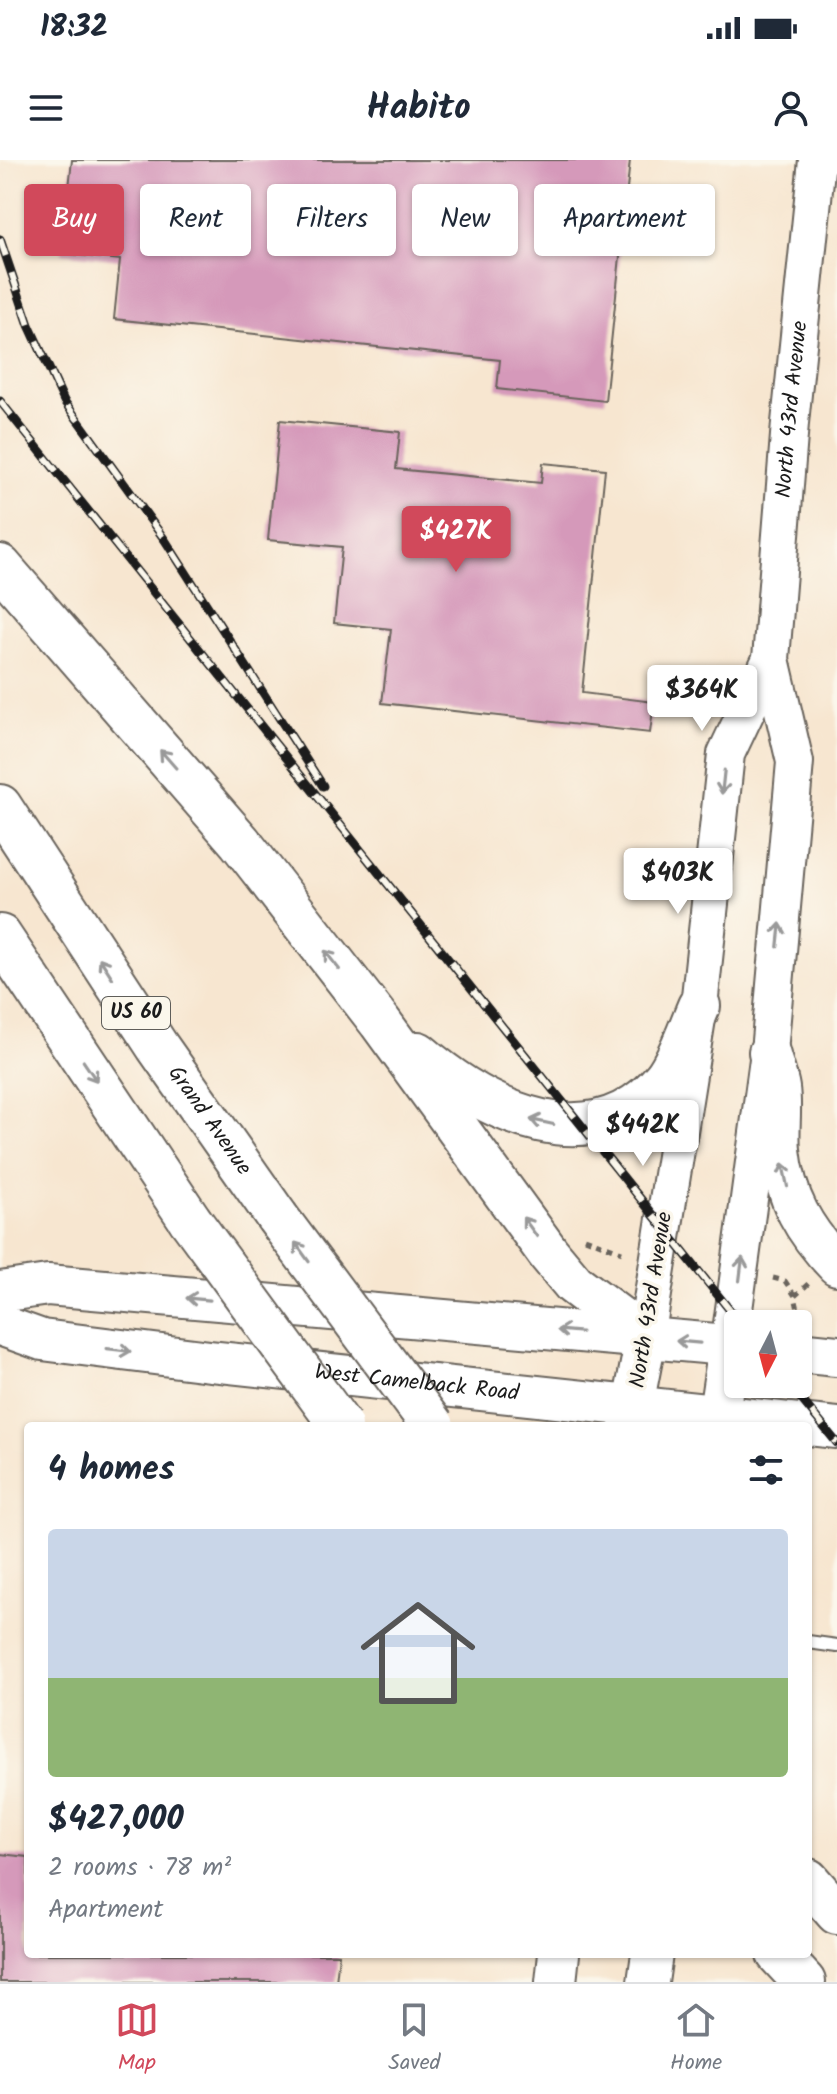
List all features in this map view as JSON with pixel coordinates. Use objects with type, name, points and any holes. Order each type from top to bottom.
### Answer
[{"type":"highway","points":[[0,566],[240,842],[380,1022],[574,1284],[646,1338]]},
{"type":"highway","name":"Grand Avenue","points":[[0,806],[157,1046],[277,1217],[430,1422]]},
{"type":"highway","points":[[0,936],[190,1220],[338,1422]]},
{"type":"highway","points":[[380,1022],[427,1061],[494,1104],[528,1118],[553,1124],[581,1125],[614,1118],[645,1099],[666,1076],[699,1006]]},
{"type":"highway","points":[[812,1885],[837,1913]]},
{"type":"highway","points":[[782,1958],[804,1982]]},
{"type":"main road","name":"North 43rd Avenue","points":[[738,1310],[769,1052],[795,762],[771,659],[790,423],[817,160]]},
{"type":"main road","name":"North 43rd Avenue","points":[[632,1416],[699,1006],[726,754],[771,659]]},
{"type":"main road","points":[[769,1052],[779,1088],[780,1149],[785,1181],[806,1230],[837,1265]]},
{"type":"main road","points":[[0,1292],[48,1285],[724,1345]]},
{"type":"main road","name":"West Camelback Road","points":[[0,1325],[42,1340],[632,1416],[747,1422]]},
{"type":"main road","points":[[812,1343],[837,1356]]},
{"type":"main road","name":"North 43rd Avenue","points":[[717,1420],[724,1390]]},
{"type":"main road","name":"West Camelback Road","points":[[812,1426],[837,1428]]},
{"type":"main road","points":[[556,1982],[559,1958]]},
{"type":"main road","points":[[648,1982],[651,1958]]},
{"type":"lane","points":[[812,1643],[837,1646]]},
{"type":"path","points":[[773,1278],[785,1281],[795,1296],[796,1310]]},
{"type":"building","points":[[72,160],[630,160],[628,184],[534,184],[534,256],[620,256],[605,401],[497,389],[500,360],[114,319],[120,260],[87,256],[124,256],[124,184],[69,184]]},
{"type":"building","points":[[280,420],[400,432],[396,469],[541,483],[543,463],[605,469],[582,693],[654,702],[650,733],[382,703],[391,629],[334,623],[342,547],[268,540]]},
{"type":"building","points":[[0,1854],[24,1857],[24,1958],[339,1958],[336,1982],[0,1982]]},
{"type":"railway","points":[[0,239],[29,325],[64,401],[165,540],[323,786]]},
{"type":"railway","points":[[0,401],[730,1310]]},
{"type":"railway","points":[[800,1398],[837,1443]]}]
